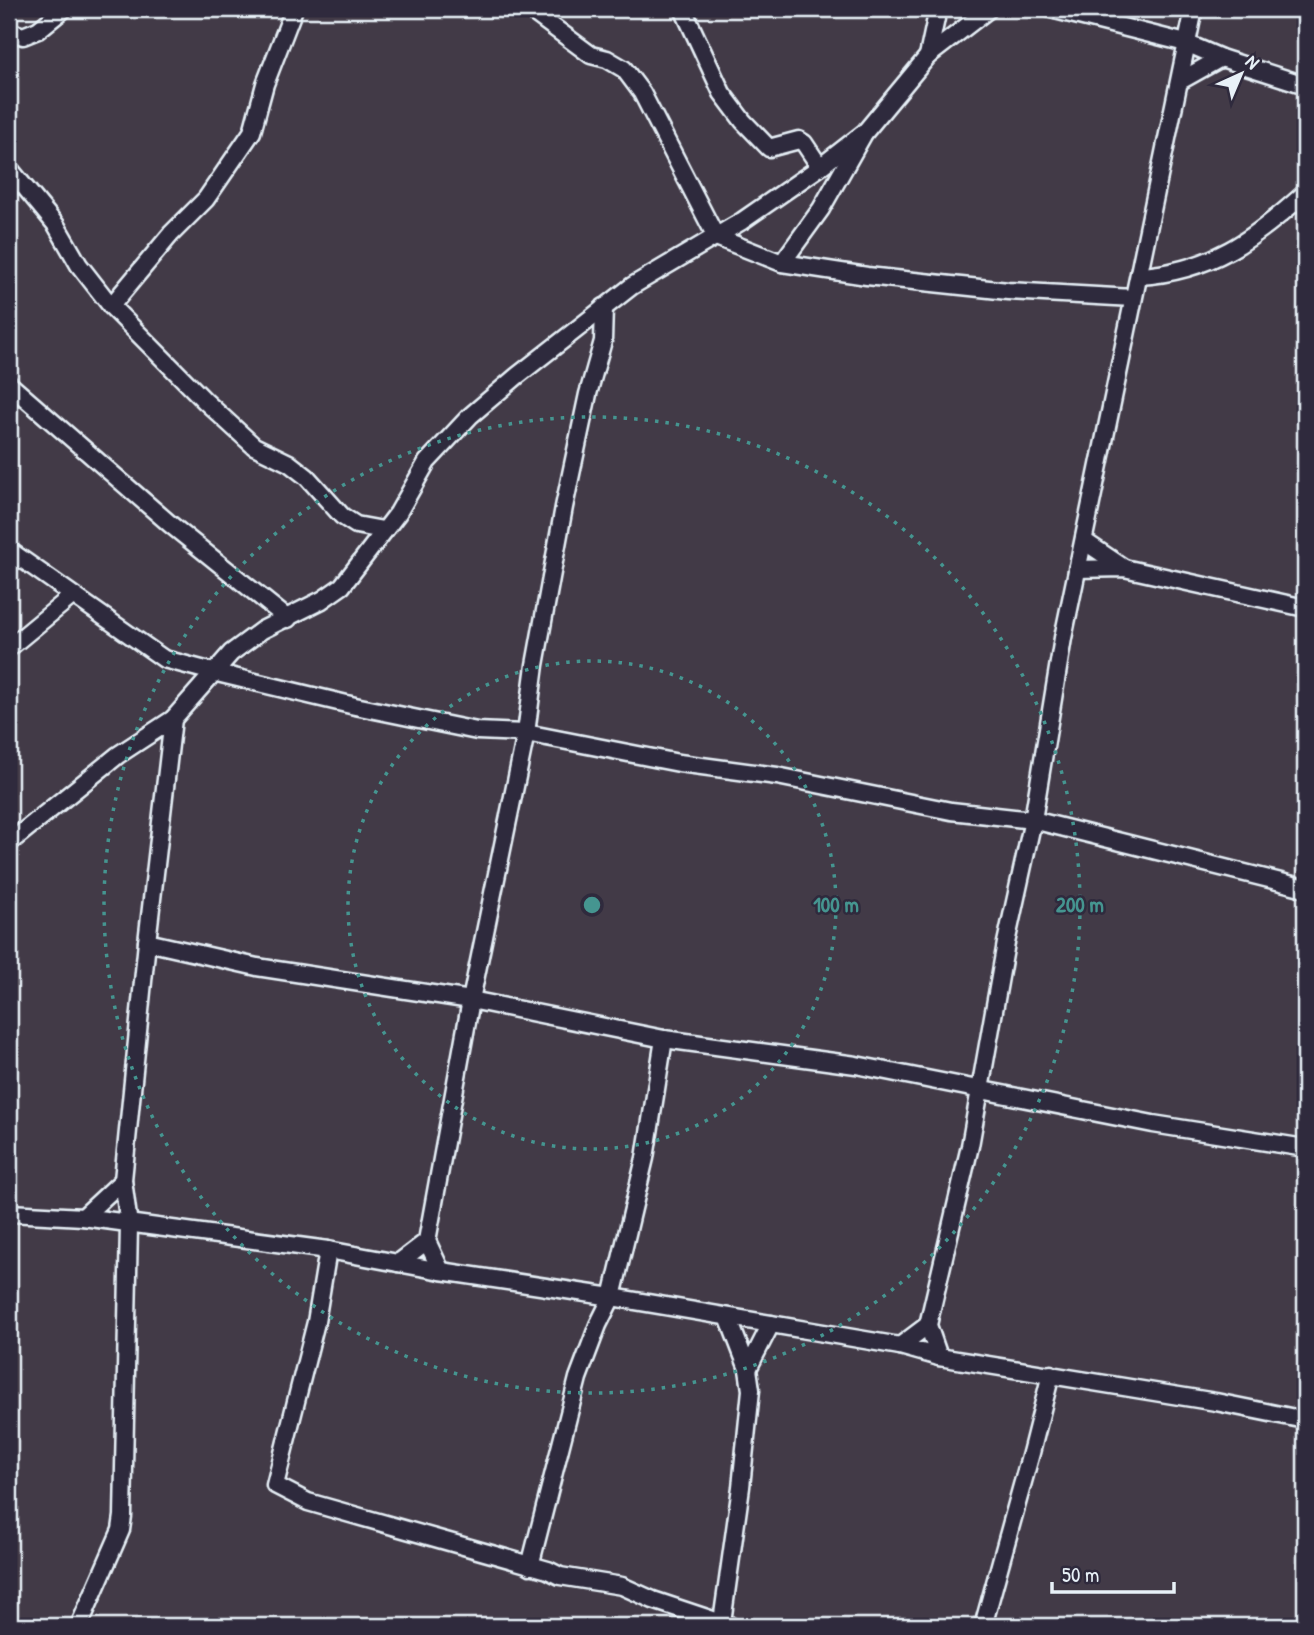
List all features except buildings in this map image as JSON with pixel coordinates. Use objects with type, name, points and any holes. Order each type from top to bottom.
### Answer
[{"type":"street","points":[[9,31],[23,36],[38,30],[64,9]]},
{"type":"street","points":[[111,306],[171,234],[206,199],[252,132],[265,84],[293,9]]},
{"type":"street","points":[[529,9],[591,55],[607,59],[624,69],[642,93],[716,237],[782,263],[867,276],[1007,291],[1133,298]]},
{"type":"street","points":[[683,9],[722,93],[743,121],[769,148],[799,140],[804,143],[820,167]]},
{"type":"street","points":[[928,56],[938,9]]},
{"type":"street","points":[[782,263],[821,209],[865,132],[928,56],[989,9]]},
{"type":"street","points":[[1051,9],[1186,43],[1221,58],[1305,85]]},
{"type":"street","points":[[939,1357],[928,1325],[955,1218],[1006,943],[1033,820],[1063,638],[1194,9]]},
{"type":"street","points":[[1180,81],[1221,58]]},
{"type":"street","points":[[9,843],[118,755],[173,719],[231,653],[262,630],[288,619],[342,586],[398,513],[427,462],[470,416],[632,286],[716,237],[820,167],[865,132]]},
{"type":"street","points":[[9,168],[56,225],[79,265],[111,306],[205,401],[254,446],[289,463],[307,477],[342,516],[356,525],[383,530]]},
{"type":"street","points":[[1139,276],[1162,275],[1222,255],[1250,240],[1305,193]]},
{"type":"street","points":[[441,1271],[427,1241],[471,1000],[526,733],[535,665],[564,507],[588,394],[603,341],[604,307]]},
{"type":"street","points":[[9,384],[170,524],[288,619]]},
{"type":"street","points":[[1084,541],[1124,568]]},
{"type":"street","points":[[9,550],[164,659],[213,672],[355,706],[477,731],[526,733],[679,763],[777,776],[951,811],[1033,820],[1305,888]]},
{"type":"street","points":[[1077,569],[1124,568],[1305,608]]},
{"type":"street","points":[[9,648],[72,596]]},
{"type":"street","points":[[79,1626],[121,1530],[123,1516],[129,1225],[123,1180],[173,719]]},
{"type":"street","points":[[147,942],[257,967],[471,1000],[664,1039],[856,1065],[1153,1124],[1305,1147]]},
{"type":"street","points":[[530,1566],[575,1388],[598,1325],[612,1297],[645,1158],[664,1039]]},
{"type":"street","points":[[83,1217],[123,1180]]},
{"type":"street","points":[[9,1213],[83,1217],[328,1250],[398,1264],[900,1346],[939,1357],[1051,1374],[1305,1420]]},
{"type":"street","points":[[398,1264],[427,1241]]},
{"type":"street","points":[[328,1250],[316,1322],[275,1485],[308,1502],[560,1576],[622,1587],[727,1624],[751,1390],[748,1369],[728,1317]]},
{"type":"street","points":[[748,1369],[771,1324]]},
{"type":"street","points":[[900,1346],[928,1325]]},
{"type":"street","points":[[983,1626],[1051,1374]]}]
